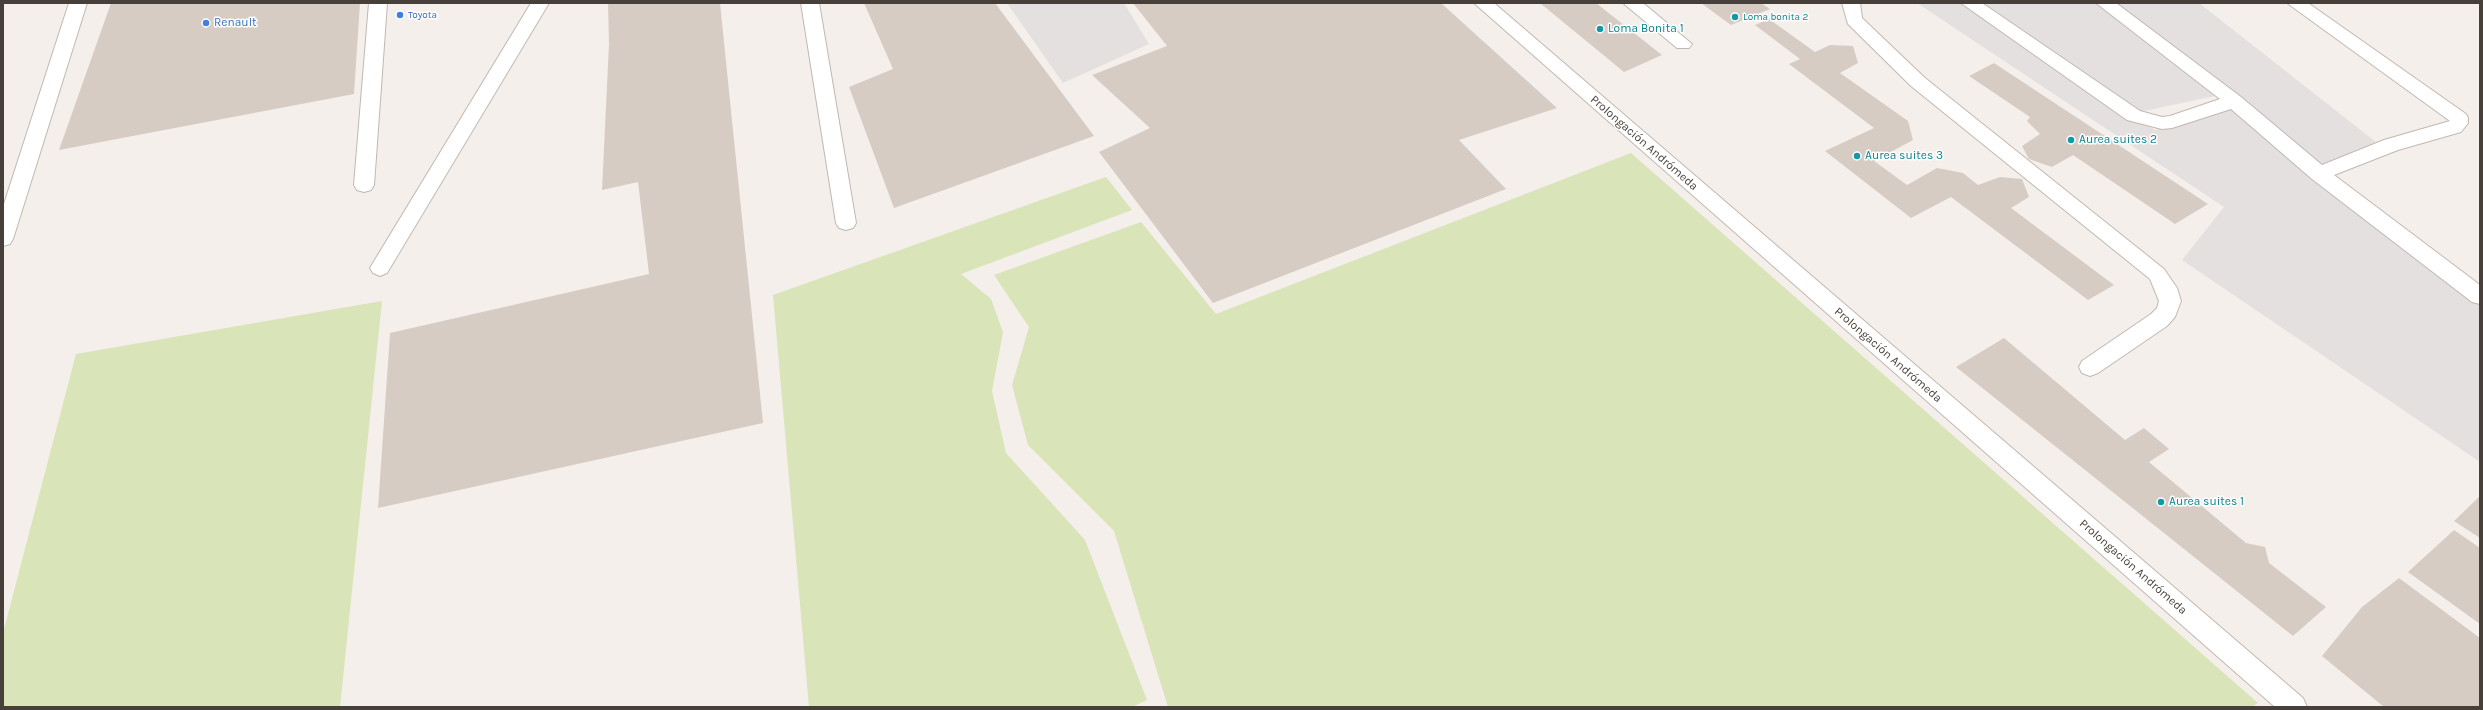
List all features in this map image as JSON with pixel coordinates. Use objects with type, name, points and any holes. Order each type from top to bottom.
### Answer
[{"type":"street","points":[[3,239],[78,3]]},
{"type":"street","points":[[364,185],[378,3]]},
{"type":"street","points":[[380,268],[540,3]]},
{"type":"street","points":[[810,3],[846,223]]},
{"type":"street","name":"Prolongación Andrómeda","points":[[1483,3],[2294,707]]},
{"type":"street","points":[[1632,3],[1683,44]]},
{"type":"street","points":[[1851,3],[1854,20],[1918,82],[2157,274],[2166,288],[2170,301],[2167,311],[2159,320],[2090,367]]},
{"type":"street","points":[[1970,3],[2134,116],[2162,123],[2172,122],[2234,101]]},
{"type":"street","points":[[2105,3],[2234,101],[2319,174],[2480,296]]},
{"type":"street","points":[[2296,3],[2454,112],[2459,118],[2458,123],[2454,127],[2391,145],[2319,174]]},
{"type":"green space","points":[[1631,153],[2258,703],[2252,707],[1168,707],[1114,531],[1028,445],[1012,385],[1029,327],[994,275],[1141,222],[1216,314]]},
{"type":"green space","points":[[1106,177],[1132,210],[961,274],[991,299],[1003,332],[992,391],[1006,453],[1085,540],[1147,700],[1132,707],[809,707],[773,295]]},
{"type":"green space","points":[[382,301],[340,707],[3,707],[3,633],[76,354]]},
{"type":"shaded area","points":[[1007,3],[1124,3],[1149,44],[1063,83]]},
{"type":"shaded area","points":[[1917,3],[1964,3],[2155,130],[2232,106],[2480,299],[2480,462],[2182,260],[2224,207]]},
{"type":"shaded area","points":[[1980,3],[2095,3],[2215,96],[2139,112]]},
{"type":"shaded area","points":[[2115,3],[2199,3],[2376,142],[2319,166]]},
{"type":"building","points":[[111,3],[360,3],[354,94],[59,150]]},
{"type":"building","points":[[608,3],[720,3],[763,423],[378,508],[390,333],[649,274],[638,182],[602,190],[609,44]]},
{"type":"building","points":[[864,3],[995,3],[1094,136],[894,208],[849,87],[893,69]]},
{"type":"building","points":[[1133,3],[1441,3],[1557,108],[1459,140],[1506,189],[1213,303],[1099,152],[1150,128],[1092,75],[1167,46]]},
{"type":"building","name":"Loma Bonita 1","points":[[1540,3],[1596,3],[1662,55],[1624,72]]},
{"type":"building","name":"Loma bonita 2","points":[[1701,3],[1761,3],[1770,9],[1731,25]]},
{"type":"building","name":"Aurea suites 3","points":[[1769,19],[1815,52],[1830,45],[1853,46],[1858,63],[1840,73],[1908,121],[1913,140],[1874,161],[1907,185],[1937,168],[1963,173],[1978,185],[2000,177],[2022,179],[2029,197],[2011,208],[2114,285],[2088,300],[1951,197],[1911,218],[1825,151],[1874,128],[1789,64],[1800,59],[1755,25]]},
{"type":"building","name":"Aurea suites 2","points":[[1994,63],[2208,204],[2175,224],[2073,155],[2052,167],[2029,159],[2022,146],[2040,134],[2027,121],[2030,117],[1969,76]]},
{"type":"building","name":"Aurea suites 1","points":[[2004,338],[2125,440],[2144,428],[2169,449],[2149,462],[2246,543],[2265,547],[2269,563],[2326,607],[2293,636],[1956,367]]},
{"type":"building","points":[[2480,496],[2480,538],[2454,521]]},
{"type":"building","points":[[2454,530],[2480,548],[2480,624],[2408,572]]},
{"type":"building","points":[[2399,578],[2480,638],[2480,707],[2384,707],[2322,656],[2362,607]]},
{"type":"place","name":"Toyota","points":[[400,15]]},
{"type":"place","name":"Loma bonita 2","points":[[1735,17]]},
{"type":"place","name":"Renault","points":[[206,23]]},
{"type":"place","name":"Loma Bonita 1","points":[[1600,29]]},
{"type":"place","name":"Aurea suites 2","points":[[2071,140]]},
{"type":"place","name":"Aurea suites 3","points":[[1857,156]]},
{"type":"place","name":"Aurea suites 1","points":[[2161,502]]}]
